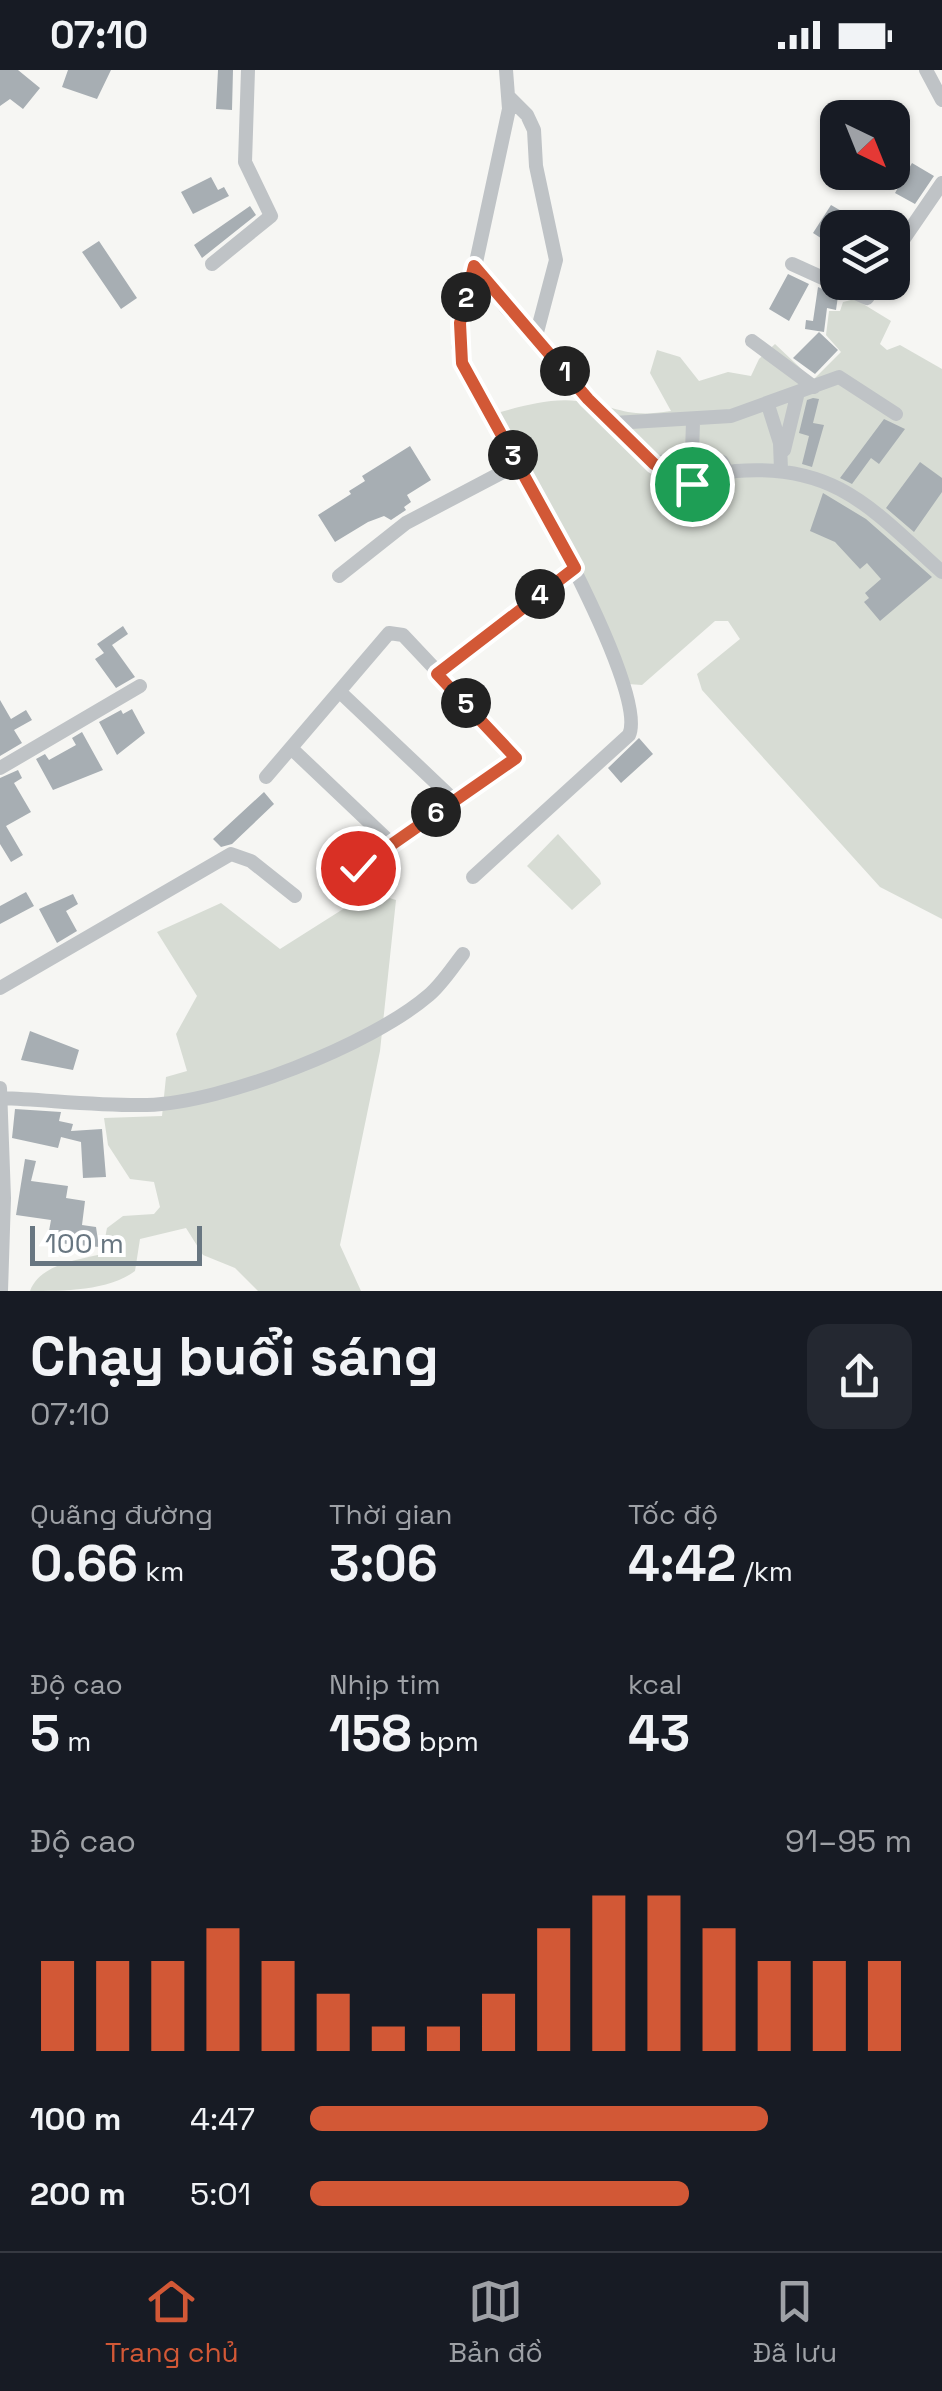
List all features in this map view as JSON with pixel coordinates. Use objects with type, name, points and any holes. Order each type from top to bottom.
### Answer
[{"type":"street","points":[[212,264],[271,216],[245,162],[248,70]]},
{"type":"street","points":[[474,876],[629,735],[634,724],[628,697],[575,568],[469,379],[458,346],[510,98],[506,70]]},
{"type":"street","points":[[926,70],[942,100]]},
{"type":"street","points":[[510,98],[527,115],[534,130],[536,166],[556,260],[536,336]]},
{"type":"street","points":[[910,230],[942,183]]},
{"type":"street","points":[[792,264],[820,277]]},
{"type":"street","points":[[474,266],[506,308],[654,464],[692,484],[727,472],[782,464],[853,494],[942,572]]},
{"type":"street","points":[[752,341],[814,387]]},
{"type":"street","points":[[614,423],[693,422],[768,405],[840,377],[896,414]]},
{"type":"street","points":[[782,464],[798,392]]},
{"type":"street","points":[[768,405],[782,464]]},
{"type":"street","points":[[692,453],[693,422]]},
{"type":"street","points":[[654,464],[692,453],[722,462],[727,472]]},
{"type":"street","points":[[339,576],[406,523],[518,464]]},
{"type":"street","points":[[437,674],[575,568]]},
{"type":"street","points":[[266,777],[394,631],[516,754],[512,762],[358,868]]},
{"type":"street","points":[[0,768],[140,686]]},
{"type":"street","points":[[340,692],[454,800]]},
{"type":"street","points":[[291,748],[391,842]]},
{"type":"street","points":[[0,988],[231,854],[251,861],[295,896]]},
{"type":"street","points":[[0,1291],[1,1093],[149,1105],[232,1090],[292,1068],[403,1014],[431,994],[463,954]]},
{"type":"shaded area","points":[[857,300],[891,321],[880,344],[887,350],[900,345],[942,369],[942,919],[880,887],[702,690],[697,674],[740,639],[728,621],[715,621],[642,685],[628,684],[498,421],[497,413],[557,401],[591,403],[631,412],[671,411],[650,373],[657,350],[680,357],[699,381],[728,372],[751,376],[759,359],[775,344],[813,380],[841,352],[826,335],[829,311],[840,311],[843,302]]},
{"type":"shaded area","points":[[558,834],[601,884],[572,910],[527,866]]},
{"type":"shaded area","points":[[370,892],[396,900],[380,1051],[340,1245],[361,1291],[258,1291],[235,1268],[203,1255],[186,1228],[140,1239],[135,1271],[112,1283],[30,1291],[51,1269],[102,1254],[107,1228],[123,1216],[154,1214],[160,1207],[154,1182],[130,1179],[108,1145],[104,1118],[162,1116],[166,1077],[187,1071],[176,1034],[197,996],[157,932],[221,903],[280,949]]},
{"type":"building","points":[[0,70],[18,70],[40,88],[23,109],[10,99],[0,106]]},
{"type":"building","points":[[68,70],[111,70],[97,99],[62,87]]},
{"type":"building","points":[[218,70],[233,70],[232,110],[216,109]]},
{"type":"building","points":[[912,163],[934,176],[915,204],[895,193],[910,190]]},
{"type":"building","points":[[211,177],[218,190],[224,187],[229,196],[193,214],[181,192]]},
{"type":"building","points":[[250,206],[256,215],[202,258],[194,245]]},
{"type":"building","points":[[99,241],[137,298],[121,309],[82,252]]},
{"type":"building","points":[[788,274],[809,284],[789,321],[769,309]]},
{"type":"building","points":[[818,287],[820,300],[837,300],[836,310],[827,308],[824,332],[805,329],[806,320],[813,321]]},
{"type":"building","points":[[819,332],[838,350],[815,374],[793,358]]},
{"type":"building","points":[[819,399],[813,423],[824,425],[812,467],[802,464],[809,436],[799,433],[807,400]]},
{"type":"building","points":[[884,419],[905,429],[879,464],[871,458],[852,484],[840,478]]},
{"type":"building","points":[[410,446],[431,480],[407,495],[411,502],[404,507],[406,510],[391,520],[384,516],[368,522],[335,542],[318,515],[351,494],[349,491],[365,481],[362,476]]},
{"type":"building","points":[[920,462],[942,478],[942,492],[914,532],[886,508]]},
{"type":"building","points":[[823,493],[866,519],[932,577],[880,621],[864,602],[869,598],[865,593],[881,579],[867,563],[860,569],[835,542],[810,531]]},
{"type":"building","points":[[123,626],[128,634],[112,645],[135,677],[116,688],[95,659],[104,653],[97,644]]},
{"type":"building","points":[[0,700],[11,719],[26,710],[32,720],[14,730],[22,743],[0,756]]},
{"type":"building","points":[[132,709],[145,733],[117,755],[99,722],[121,710],[123,714]]},
{"type":"building","points":[[82,732],[103,770],[53,790],[36,759],[45,754],[49,760],[76,745],[72,738]]},
{"type":"building","points":[[639,738],[653,754],[621,783],[608,768]]},
{"type":"building","points":[[18,770],[22,778],[14,783],[31,812],[6,826],[23,855],[11,862],[0,844],[0,778]]},
{"type":"building","points":[[264,792],[274,804],[232,844],[221,847],[213,839]]},
{"type":"building","points":[[26,892],[34,906],[0,924],[0,906]]},
{"type":"building","points":[[73,894],[78,904],[66,911],[77,931],[57,943],[39,909]]},
{"type":"building","points":[[30,1031],[79,1050],[73,1070],[21,1060]]},
{"type":"building","points":[[15,1109],[61,1112],[59,1121],[73,1124],[71,1131],[102,1129],[106,1177],[83,1178],[81,1142],[61,1137],[58,1148],[12,1138]]},
{"type":"building","points":[[25,1159],[36,1161],[31,1181],[68,1186],[66,1198],[85,1201],[82,1225],[96,1227],[99,1247],[47,1242],[51,1220],[16,1215]]},
{"type":"route","points":[[358,868],[516,758],[514,751],[437,674],[575,568],[462,363],[458,346],[460,323],[474,266],[506,308],[536,336],[588,399],[654,464],[692,484]]}]
